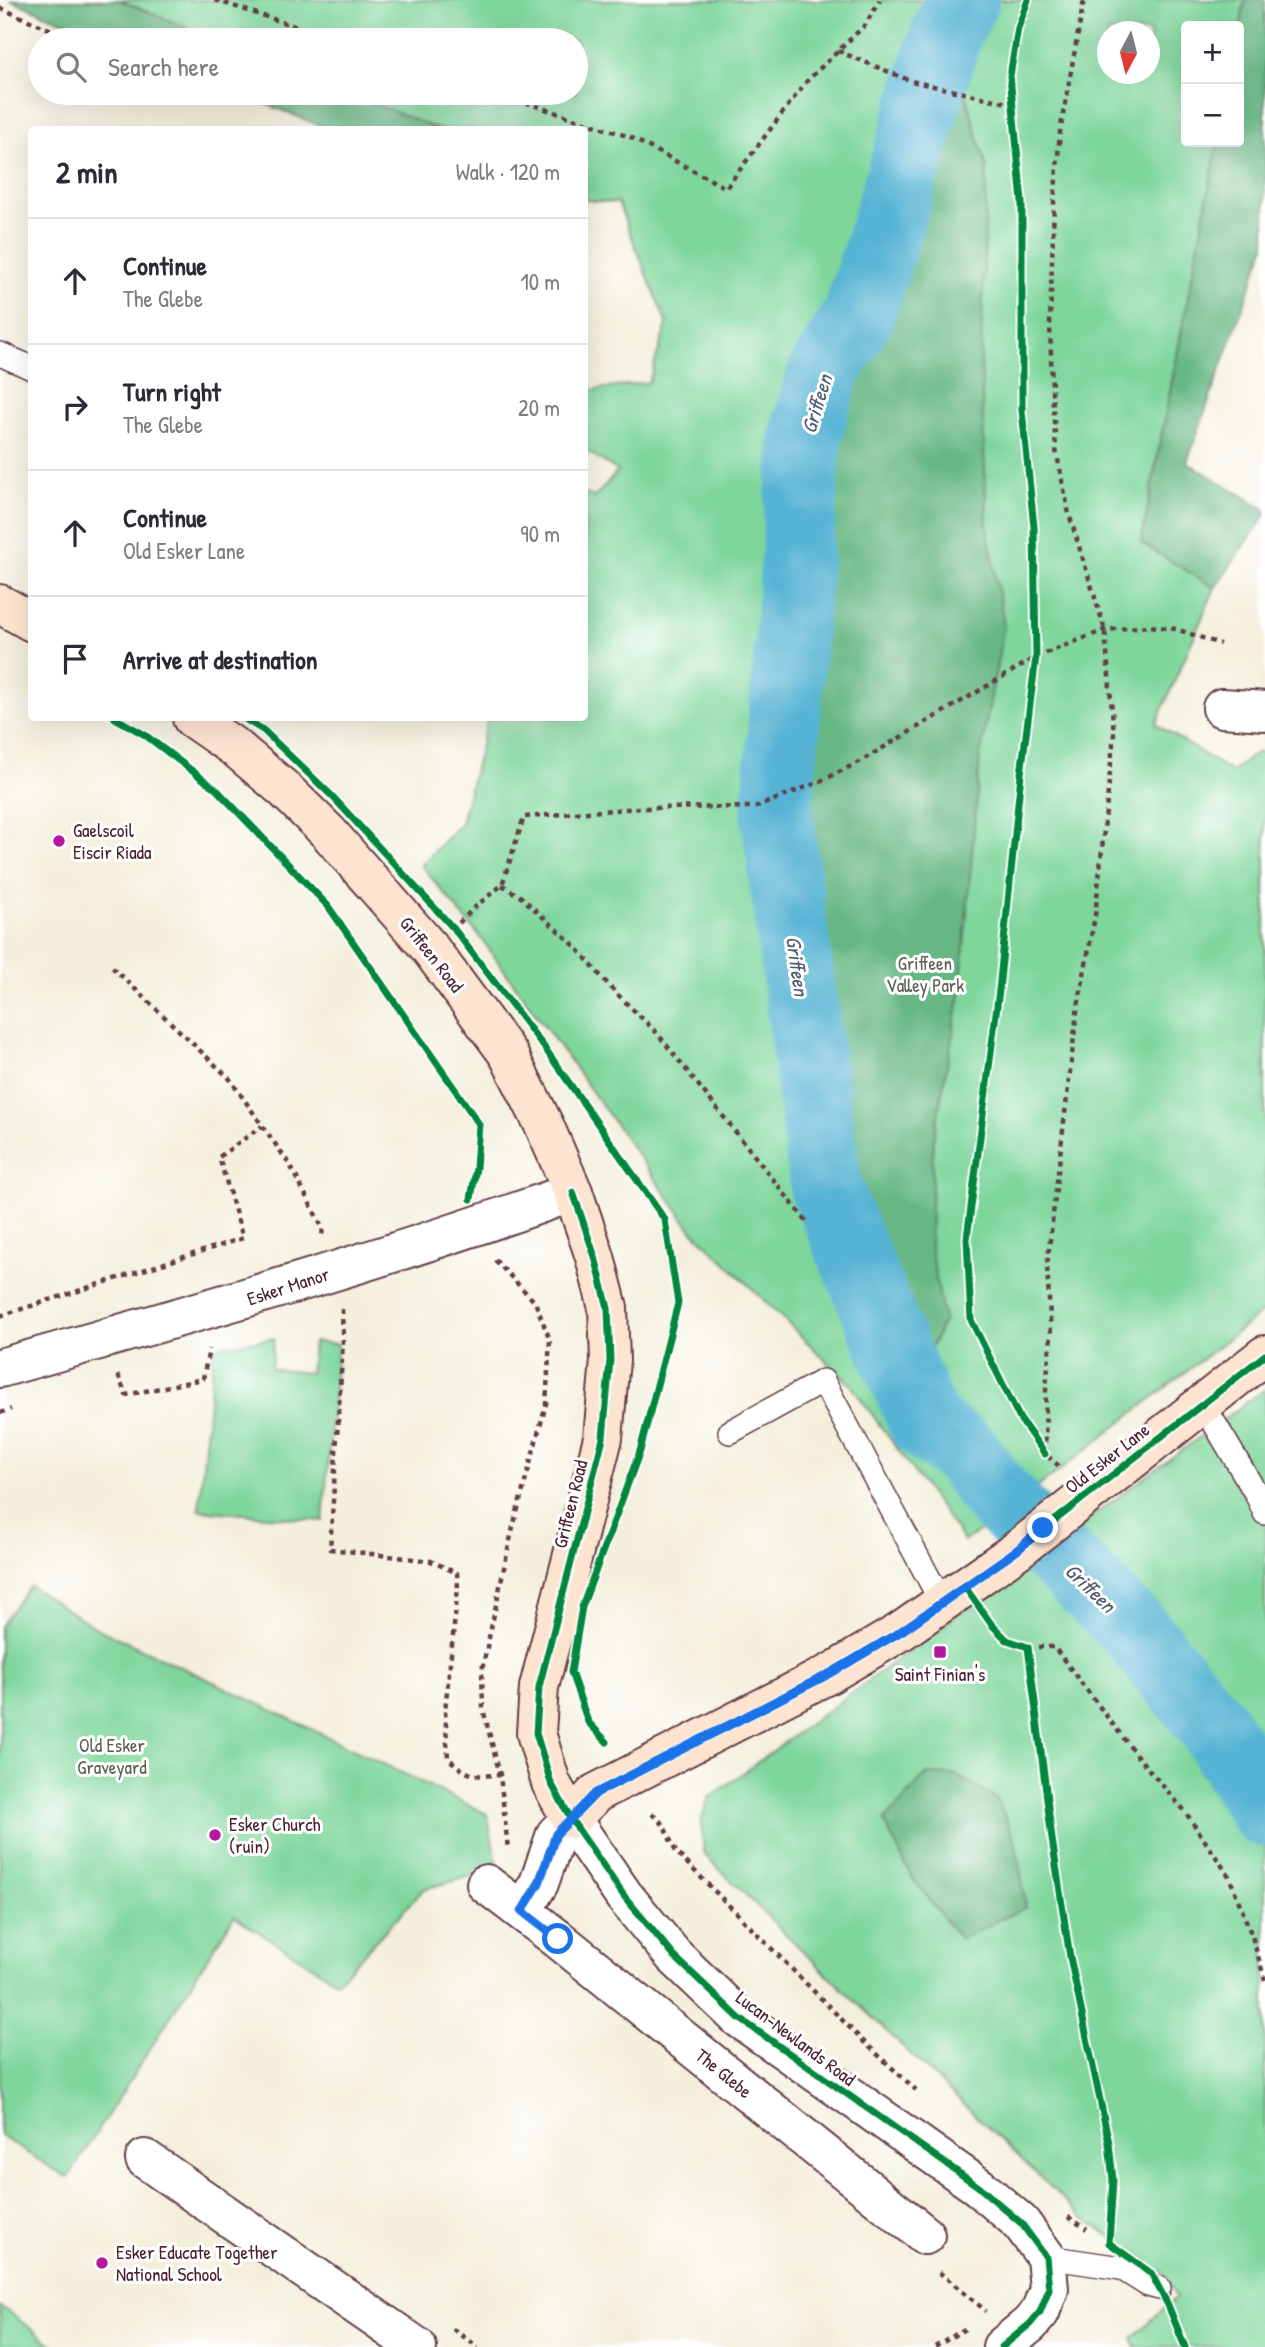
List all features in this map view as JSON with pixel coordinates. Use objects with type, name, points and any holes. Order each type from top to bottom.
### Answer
[{"type":"street","points":[[0,604],[28,620]]},
{"type":"street","points":[[1222,708],[1265,711]]},
{"type":"street","name":"Griffeen Road","points":[[196,721],[237,749],[328,831],[429,946],[508,1054],[544,1125],[573,1192],[608,1308],[610,1360],[603,1438],[539,1687],[537,1733],[551,1783],[571,1819]]},
{"type":"street","name":"Esker Manor","points":[[0,1368],[240,1301],[482,1225],[573,1192]]},
{"type":"street","name":"Old Esker Lane","points":[[571,1819],[596,1793],[831,1673],[900,1632],[1030,1539],[1265,1355]]},
{"type":"street","points":[[522,1911],[539,1883],[556,1834],[571,1819]]},
{"type":"street","name":"Lucan-Newlands Road","points":[[571,1819],[624,1896],[674,1956],[738,2018],[979,2187],[1021,2222],[1042,2251]]},
{"type":"street","name":"The Glebe","points":[[486,1884],[925,2235]]},
{"type":"street","points":[[145,2159],[417,2347]]},
{"type":"street","points":[[1002,2347],[1030,2324],[1045,2302],[1049,2289],[1042,2251]]},
{"type":"lane","points":[[0,354],[28,366]]},
{"type":"lane","points":[[730,1432],[823,1381],[953,1595]]},
{"type":"lane","points":[[1203,1404],[1265,1513]]},
{"type":"lane","points":[[1042,2251],[1121,2268],[1148,2285],[1159,2288]]},
{"type":"path","points":[[215,0],[300,28]]},
{"type":"path","points":[[534,105],[630,136],[726,188],[806,82],[865,25],[880,0]]},
{"type":"path","points":[[1045,1454],[1046,1388],[1051,1335],[1047,1265],[1077,1012],[1095,916],[1114,734],[1105,630],[1069,514],[1056,450],[1050,323],[1053,216],[1060,132],[1084,0]]},
{"type":"path","points":[[0,8],[47,28]]},
{"type":"path","points":[[838,51],[911,81],[1012,104]]},
{"type":"path","points":[[1012,90],[1014,116]]},
{"type":"path","points":[[454,929],[502,885],[524,817],[639,808],[756,807],[859,762],[1036,657],[1105,630],[1149,626],[1176,629],[1220,643]]},
{"type":"path","points":[[1034,671],[1036,645]]},
{"type":"path","points":[[502,885],[522,897],[575,946],[612,989],[657,1033],[807,1222]]},
{"type":"path","points":[[112,967],[229,1077],[290,1165],[323,1229],[320,1240]]},
{"type":"path","points":[[0,1316],[243,1238],[219,1157],[262,1126]]},
{"type":"path","points":[[342,1304],[343,1341],[330,1549],[431,1561],[457,1573],[458,1588],[445,1710],[448,1758],[464,1773],[475,1776],[500,1775]]},
{"type":"path","points":[[1039,1445],[1067,1474]]},
{"type":"path","points":[[953,1595],[1007,1640],[1028,1647],[1054,1647],[1137,1756],[1184,1810],[1229,1876],[1252,1936],[1265,1980]]},
{"type":"path","points":[[1028,1647],[1070,1957],[1109,2143],[1113,2180],[1109,2243],[1098,2236]]},
{"type":"path","points":[[652,1814],[663,1824],[676,1852],[918,2093]]},
{"type":"path","points":[[1067,2216],[1088,2230]]},
{"type":"path","points":[[1159,2288],[1183,2347]]},
{"type":"green space","name":"Griffeen Valley Park","points":[[10,0],[1245,0],[1241,21],[1181,21],[1181,147],[1217,147],[1141,542],[1215,588],[1156,724],[1232,772],[1256,753],[1265,752],[1265,1310],[987,1527],[964,1541],[850,1384],[692,1230],[481,938],[421,865],[461,823],[487,721],[588,721],[588,495],[595,497],[618,471],[588,452],[588,391],[649,382],[667,324],[618,203],[588,200],[588,126],[321,126],[268,105],[588,105],[588,28],[79,28]]},
{"type":"green space","points":[[10,0],[119,0],[188,28],[79,28]]},
{"type":"green space","points":[[1245,0],[1265,0],[1265,246],[1187,462],[1265,509],[1265,516],[1215,588],[1141,543],[1217,147],[1244,147],[1244,21],[1241,21]]},
{"type":"green space","points":[[947,32],[987,168],[981,361],[987,526],[1004,625],[980,757],[960,994],[933,1142],[930,1246],[944,1320],[911,1391],[826,1189],[777,816],[806,435],[824,371],[860,315]]},
{"type":"green space","points":[[268,105],[377,105],[430,126],[321,126]]},
{"type":"green space","points":[[274,1338],[271,1369],[310,1373],[313,1342],[338,1344],[323,1521],[199,1510],[214,1347]]},
{"type":"green space","points":[[1265,1389],[1265,2347],[1136,2347],[1132,2338],[1176,2297],[1167,2276],[1080,2215],[704,1854],[701,1820],[709,1798]]},
{"type":"green space","name":"Old Esker Graveyard","points":[[30,1586],[98,1629],[487,1814],[498,1869],[424,1889],[337,1982],[234,1916],[68,2178],[0,2136],[0,1626]]},
{"type":"green space","points":[[927,1774],[956,1775],[997,1799],[1016,1842],[1026,1907],[960,1939],[911,1876],[884,1821]]},
{"type":"green space","points":[[0,2306],[56,2347],[0,2347]]},
{"type":"waterway","name":"Griffeen","points":[[963,0],[947,32],[859,315],[824,371],[806,435],[777,816],[826,1189],[925,1424],[965,1453],[999,1499],[1136,1632],[1214,1726],[1265,1811]]},
{"type":"cycle path","points":[[1028,0],[1018,28],[1010,76],[1022,202],[1022,410],[1034,527],[1036,657],[999,990],[967,1238],[971,1320],[1020,1419],[1045,1454]]},
{"type":"cycle path","points":[[120,721],[145,735],[216,789],[328,906],[479,1124],[471,1199]]},
{"type":"cycle path","points":[[248,721],[263,730],[332,796],[454,929],[544,1047],[665,1220],[678,1303],[640,1451],[582,1607],[571,1672],[588,1722],[607,1742]]},
{"type":"cycle path","points":[[573,1192],[595,1257],[608,1308],[610,1360],[603,1438],[539,1687],[536,1733],[551,1783],[571,1819],[624,1896],[674,1956],[739,2018],[979,2187],[1021,2223],[1046,2257],[1049,2289],[1040,2312],[1002,2347]]},
{"type":"cycle path","points":[[571,1819],[596,1793],[831,1673],[900,1632],[1016,1551],[1265,1355]]},
{"type":"cycle path","points":[[965,1587],[992,1625],[1007,1640],[1028,1647],[1070,1957],[1109,2143],[1113,2180],[1109,2243],[1151,2273],[1185,2347]]},
{"type":"place","name":"Gaelscoil Eiscir Riada","points":[[59,841]]},
{"type":"place","name":"Saint Finian's","points":[[940,1652]]},
{"type":"place","name":"Esker Church (ruin)","points":[[215,1835]]},
{"type":"place","name":"Esker Educate Together National School","points":[[102,2263]]},
{"type":"route","points":[[558,1939],[522,1911],[539,1883],[556,1834],[596,1793],[831,1673],[900,1632],[1016,1551],[1043,1528]]}]
